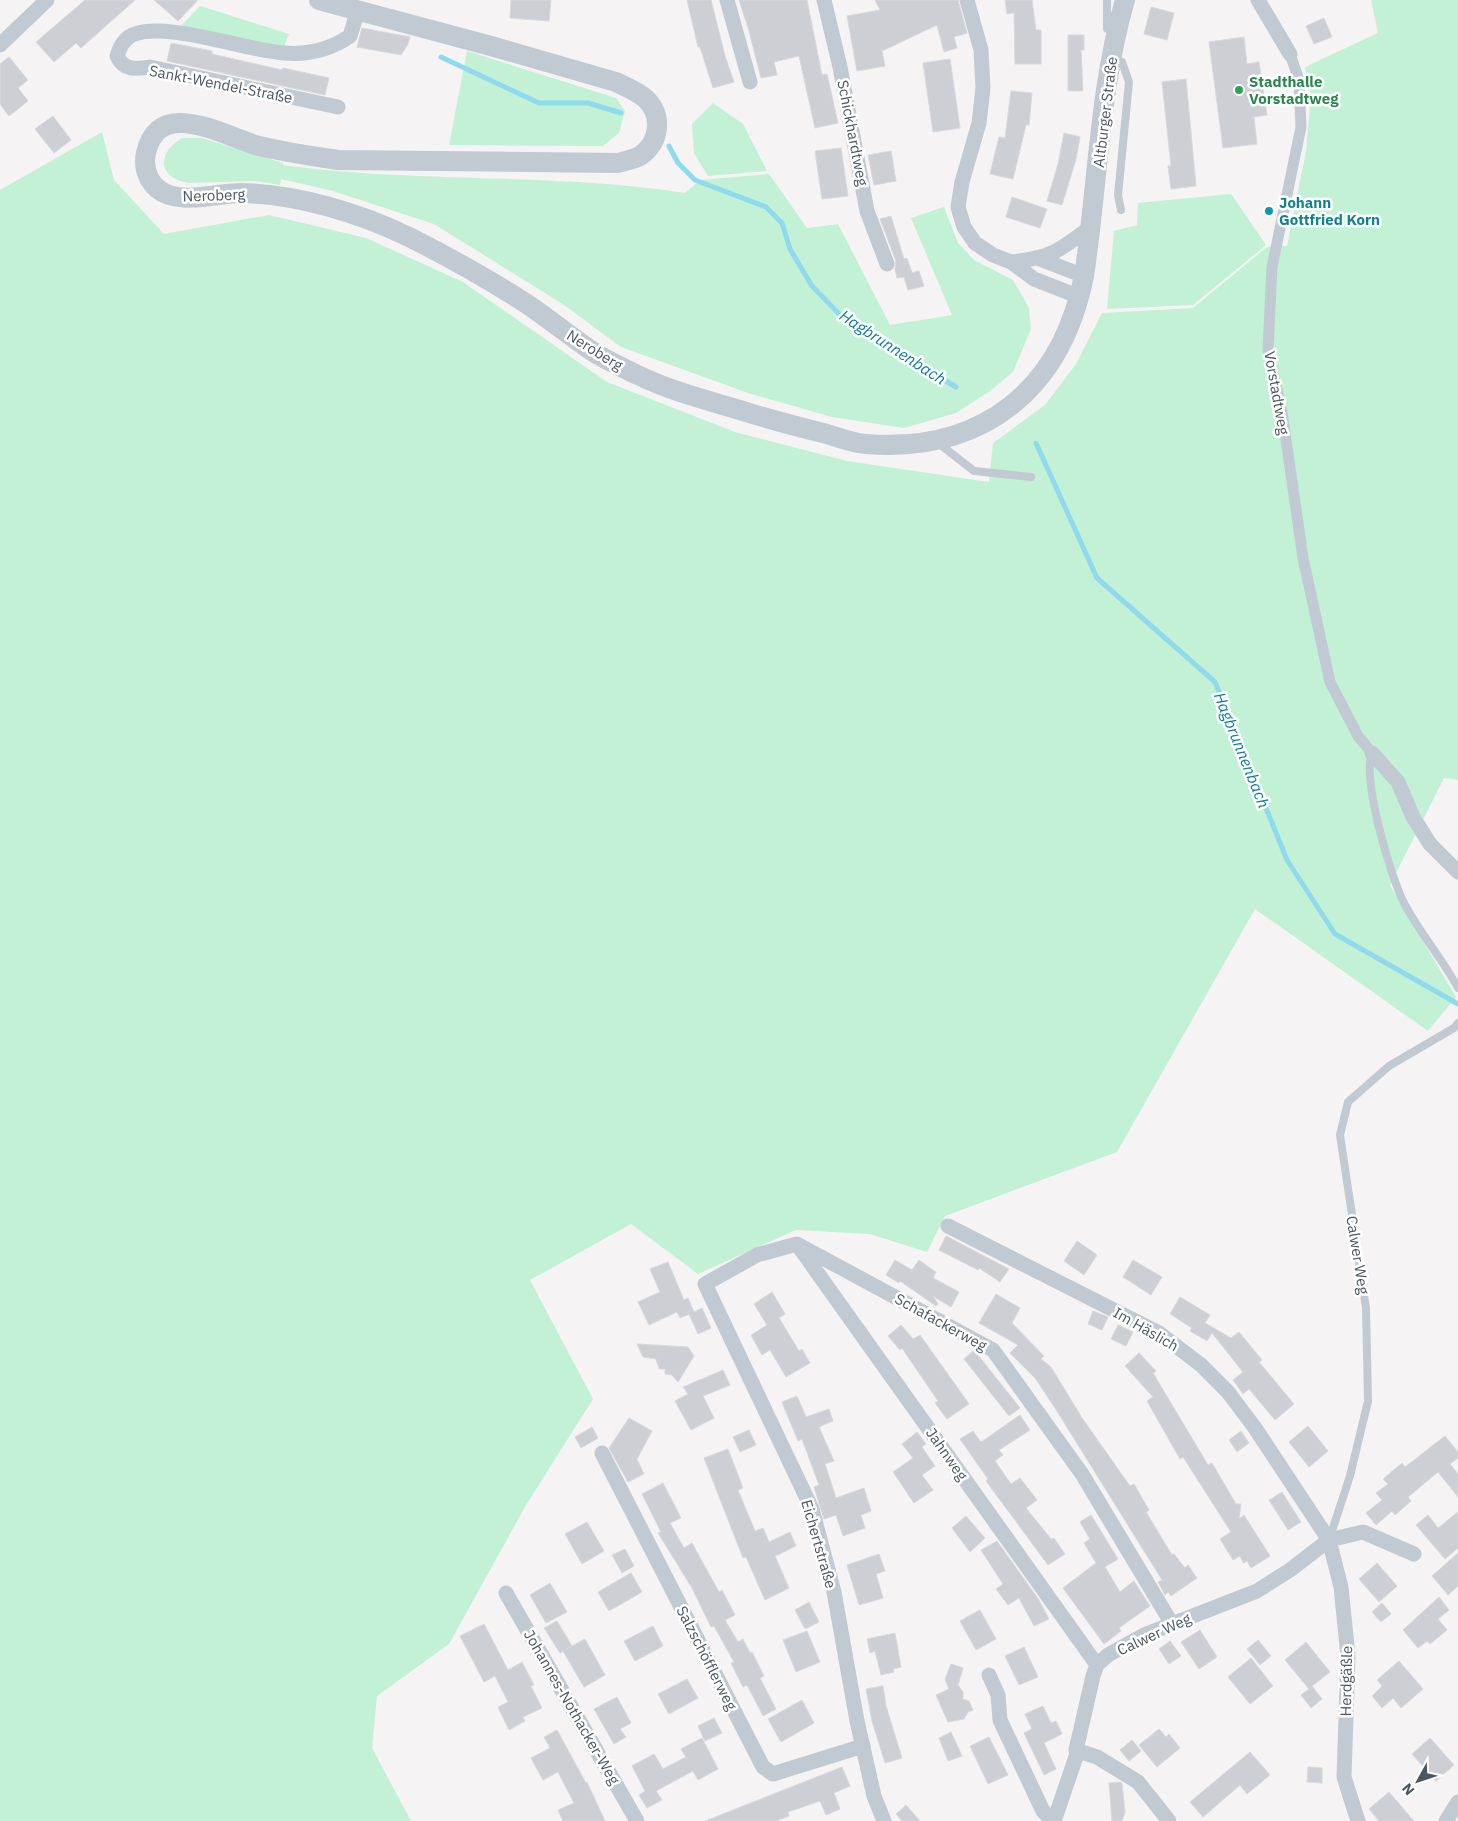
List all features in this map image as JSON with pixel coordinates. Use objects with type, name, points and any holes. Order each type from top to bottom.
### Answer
[{"type":"street","points":[[0,45],[47,0]]},
{"type":"street","name":"Neroberg","points":[[319,0],[616,82],[647,100],[657,117],[657,132],[651,145],[640,156],[618,163],[348,160],[296,155],[254,144],[194,123],[174,123],[159,129],[150,140],[145,156],[145,172],[153,185],[168,195],[188,198],[247,193],[276,194],[312,201],[398,232],[468,266],[534,309],[592,351],[646,379],[732,408],[862,444],[903,445],[933,440],[948,437],[994,419],[1021,399],[1053,360],[1080,296]]},
{"type":"street","points":[[728,0],[750,82]]},
{"type":"street","name":"Schickhardtweg","points":[[824,0],[840,67],[867,211],[887,264]]},
{"type":"street","points":[[967,0],[981,50],[984,88],[980,123],[962,182],[958,207],[964,227],[975,242],[993,255],[1011,262],[1034,278],[1080,296]]},
{"type":"street","name":"Altburger Straße","points":[[1080,296],[1092,226],[1111,58],[1125,0]]},
{"type":"street","name":"Vorstadtweg","points":[[1258,0],[1290,54],[1299,80],[1301,127],[1272,267],[1268,350],[1282,412],[1303,558],[1330,682],[1358,736],[1372,753]]},
{"type":"street","name":"Sankt-Wendel-Straße","points":[[338,107],[150,67],[128,68],[120,63],[117,56],[123,42],[131,36],[142,32],[163,31],[287,54],[318,51],[336,46],[350,36],[358,10]]},
{"type":"street","points":[[1011,262],[1040,259],[1066,246],[1092,226]]},
{"type":"street","points":[[1040,259],[1084,276]]},
{"type":"street","points":[[1372,753],[1398,782],[1413,817],[1430,844],[1458,872]]},
{"type":"street","name":"Im Häslich","points":[[948,1226],[1159,1333],[1187,1352],[1228,1392],[1255,1428],[1329,1540]]},
{"type":"street","name":"Eichertstraße","points":[[797,1244],[757,1254],[704,1284],[812,1509],[834,1592],[874,1796],[884,1821]]},
{"type":"street","name":"Schafackerweg","points":[[797,1244],[992,1350],[1082,1474],[1172,1624]]},
{"type":"street","name":"Jahnweg","points":[[797,1244],[1097,1666]]},
{"type":"street","name":"Salzschöfflerweg","points":[[602,1453],[763,1767],[773,1774],[863,1746]]},
{"type":"street","name":"Calwer Weg","points":[[1097,1666],[1108,1655],[1144,1635],[1257,1591],[1290,1570],[1329,1540],[1363,1532],[1414,1554]]},
{"type":"street","name":"Herdgäßle","points":[[1329,1540],[1341,1587],[1348,1656],[1344,1777],[1358,1821]]},
{"type":"street","name":"Johannes-Nothacker-Weg","points":[[506,1593],[637,1821]]},
{"type":"street","points":[[989,1675],[998,1694],[1000,1720],[1043,1811],[1053,1821],[1078,1751],[1076,1750],[1087,1697],[1097,1666]]},
{"type":"street","points":[[1078,1751],[1097,1757],[1138,1782],[1169,1821]]},
{"type":"street","points":[[1446,1821],[1458,1802]]},
{"type":"lane","points":[[1107,0],[1107,29],[1116,32]]},
{"type":"lane","points":[[1111,58],[1122,62],[1129,82],[1118,195],[1121,210]]},
{"type":"lane","points":[[933,440],[974,471],[1031,477]]},
{"type":"lane","points":[[1372,753],[1369,762],[1374,804],[1390,866],[1403,901],[1458,988]]},
{"type":"lane","name":"Calwer Weg","points":[[1329,1540],[1350,1476],[1368,1401],[1366,1308],[1340,1135],[1348,1102],[1389,1066],[1454,1028],[1458,1023]]},
{"type":"green space","points":[[1371,0],[1458,0],[1458,780],[1444,778],[1390,885],[1456,997],[1428,1031],[1255,909],[1117,1152],[945,1216],[927,1252],[870,1234],[796,1230],[698,1274],[631,1224],[530,1280],[593,1399],[526,1505],[449,1644],[377,1696],[372,1748],[411,1821],[0,1821],[0,190],[102,132],[114,180],[164,234],[269,215],[366,238],[463,282],[607,382],[735,432],[847,461],[989,482],[993,443],[1045,405],[1076,364],[1102,313],[1193,308],[1267,247],[1287,246],[1306,151],[1311,96],[1305,67],[1378,33]]},
{"type":"green space","points":[[200,6],[289,34],[283,49],[178,29]]},
{"type":"green space","points":[[467,51],[616,98],[625,111],[619,133],[603,146],[449,145]]},
{"type":"green space","points":[[713,103],[743,124],[767,171],[708,176],[694,153],[692,124]]},
{"type":"green space","points":[[182,138],[202,138],[283,163],[283,165],[333,171],[434,177],[584,182],[685,193],[700,180],[769,174],[807,228],[838,224],[890,325],[952,315],[911,218],[944,207],[958,243],[974,260],[1013,280],[1029,308],[1031,329],[1013,372],[990,391],[956,413],[904,428],[832,417],[748,393],[621,347],[564,305],[434,224],[333,191],[281,179],[280,185],[256,181],[188,183],[178,180],[170,176],[164,164],[168,151]]},
{"type":"green space","points":[[1231,194],[1266,245],[1193,305],[1107,309],[1114,231],[1137,225],[1138,203]]},
{"type":"building","points":[[85,0],[135,0],[81,48],[76,43],[54,62],[36,42]]},
{"type":"building","points":[[154,0],[198,0],[178,21]]},
{"type":"building","points":[[511,0],[551,0],[549,21],[510,18]]},
{"type":"building","points":[[687,0],[711,0],[725,56],[734,82],[713,88],[700,47],[698,47]]},
{"type":"building","points":[[739,0],[807,0],[822,75],[827,74],[838,123],[815,128],[799,56],[774,62],[777,75],[761,78]]},
{"type":"building","points":[[875,0],[958,0],[967,33],[954,37],[957,48],[944,52],[937,25],[882,51],[885,66],[857,71],[847,16],[880,10]]},
{"type":"building","points":[[1005,0],[1032,0],[1036,30],[1041,30],[1041,64],[1015,64],[1014,13],[1007,14]]},
{"type":"building","points":[[1151,7],[1174,13],[1167,40],[1144,34]]},
{"type":"building","points":[[1324,18],[1332,37],[1314,44],[1306,26]]},
{"type":"building","points":[[362,28],[410,37],[401,55],[357,47]]},
{"type":"building","points":[[1068,35],[1084,35],[1084,50],[1081,50],[1083,91],[1068,91]]},
{"type":"building","name":"Stadthalle Vorstadtweg","points":[[1244,37],[1247,64],[1259,62],[1267,115],[1254,117],[1257,144],[1223,148],[1209,42]]},
{"type":"building","points":[[171,43],[212,51],[212,54],[282,70],[283,68],[329,78],[325,95],[167,61]]},
{"type":"building","points":[[9,57],[28,80],[18,88],[28,101],[9,116],[0,104],[0,64]]},
{"type":"building","points":[[950,59],[960,128],[933,132],[923,63]]},
{"type":"building","points":[[1186,79],[1196,186],[1171,189],[1168,166],[1171,166],[1162,82]]},
{"type":"building","points":[[1011,91],[1032,93],[1029,125],[1026,125],[1013,179],[990,174],[999,137],[1005,138]]},
{"type":"building","points":[[53,116],[71,140],[54,153],[35,129]]},
{"type":"building","points":[[1064,133],[1080,137],[1076,159],[1062,205],[1047,201],[1058,164]]},
{"type":"building","points":[[841,148],[848,196],[822,199],[815,151]]},
{"type":"building","points":[[891,151],[896,181],[874,185],[868,155]]},
{"type":"building","points":[[1012,197],[1047,209],[1040,228],[1006,217]]},
{"type":"building","points":[[891,216],[904,259],[907,258],[912,273],[919,271],[924,286],[908,290],[904,277],[897,278],[896,261],[880,219]]},
{"type":"building","points":[[946,1236],[1009,1269],[1000,1282],[979,1268],[978,1270],[939,1250]]},
{"type":"building","points":[[1077,1241],[1097,1255],[1084,1275],[1064,1261]]},
{"type":"building","points":[[895,1260],[912,1270],[919,1260],[936,1272],[933,1278],[959,1292],[951,1307],[933,1296],[938,1304],[936,1306],[900,1281],[899,1283],[886,1275]]},
{"type":"building","points":[[1133,1260],[1162,1277],[1151,1295],[1123,1277]]},
{"type":"building","points":[[668,1262],[684,1300],[688,1298],[694,1312],[702,1308],[711,1328],[698,1334],[689,1314],[680,1318],[677,1312],[649,1325],[638,1302],[660,1292],[650,1269]]},
{"type":"building","points":[[772,1292],[785,1314],[779,1318],[799,1351],[802,1349],[810,1363],[786,1377],[770,1350],[762,1355],[751,1335],[767,1325],[754,1304]]},
{"type":"building","points":[[996,1294],[1020,1308],[1012,1323],[1044,1356],[1041,1359],[1051,1367],[1082,1418],[1130,1486],[1134,1484],[1149,1510],[1146,1512],[1172,1555],[1174,1554],[1185,1568],[1188,1565],[1197,1578],[1171,1596],[1168,1592],[1165,1595],[1158,1582],[1162,1580],[1055,1408],[1035,1378],[1010,1353],[1018,1345],[979,1323]]},
{"type":"building","points":[[1180,1297],[1210,1315],[1205,1323],[1231,1338],[1239,1332],[1262,1360],[1259,1362],[1294,1404],[1275,1420],[1249,1389],[1243,1394],[1233,1380],[1243,1372],[1212,1333],[1207,1341],[1190,1331],[1192,1328],[1170,1314]]},
{"type":"building","points":[[1093,1311],[1108,1317],[1102,1330],[1088,1324]]},
{"type":"building","points":[[901,1325],[913,1339],[920,1335],[969,1404],[947,1419],[935,1403],[938,1401],[902,1348],[900,1350],[888,1336]]},
{"type":"building","points":[[1118,1325],[1133,1332],[1126,1346],[1111,1339]]},
{"type":"building","points":[[637,1344],[688,1347],[694,1356],[678,1382],[672,1375],[665,1374],[665,1369],[659,1369],[656,1359],[643,1357]]},
{"type":"building","points":[[974,1350],[1020,1408],[1009,1416],[964,1359]]},
{"type":"building","points":[[1139,1353],[1156,1371],[1153,1373],[1208,1465],[1212,1463],[1236,1504],[1241,1504],[1239,1519],[1244,1515],[1270,1556],[1251,1568],[1247,1561],[1243,1563],[1240,1556],[1233,1560],[1220,1539],[1231,1532],[1183,1457],[1180,1459],[1147,1401],[1153,1397],[1125,1366]]},
{"type":"building","points":[[723,1370],[730,1385],[703,1396],[714,1418],[691,1430],[675,1401],[688,1394],[683,1387]]},
{"type":"building","points":[[797,1396],[806,1417],[829,1409],[833,1421],[819,1427],[834,1461],[825,1464],[836,1498],[864,1488],[871,1511],[861,1515],[865,1528],[843,1536],[836,1515],[824,1519],[814,1487],[819,1485],[802,1439],[798,1441],[782,1402]]},
{"type":"building","points":[[1020,1415],[1030,1430],[999,1450],[1003,1455],[995,1461],[1011,1484],[1020,1478],[1037,1500],[1026,1508],[1051,1539],[1054,1538],[1065,1554],[1048,1565],[986,1481],[988,1479],[960,1439],[973,1431],[981,1442]]},
{"type":"building","points":[[629,1418],[652,1431],[637,1459],[644,1474],[628,1482],[609,1448]]},
{"type":"building","points":[[1308,1426],[1328,1451],[1309,1467],[1289,1442]]},
{"type":"building","points":[[592,1427],[598,1438],[581,1448],[575,1437]]},
{"type":"building","points":[[749,1430],[756,1445],[740,1452],[733,1437]]},
{"type":"building","points":[[1241,1431],[1249,1443],[1237,1452],[1229,1440]]},
{"type":"building","points":[[917,1432],[926,1444],[922,1447],[935,1466],[922,1475],[933,1490],[914,1503],[893,1472],[913,1458],[902,1444]]},
{"type":"building","points":[[1445,1436],[1458,1452],[1458,1458],[1450,1464],[1458,1474],[1458,1497],[1438,1472],[1408,1497],[1411,1501],[1395,1515],[1392,1511],[1376,1525],[1366,1513],[1382,1500],[1376,1493],[1388,1484],[1383,1479],[1402,1463],[1405,1467]]},
{"type":"building","points":[[728,1449],[743,1488],[738,1490],[755,1531],[763,1528],[769,1542],[790,1532],[796,1546],[775,1556],[789,1588],[765,1600],[746,1557],[743,1558],[704,1458]]},
{"type":"building","points":[[663,1483],[681,1518],[670,1523],[684,1548],[692,1543],[719,1592],[722,1590],[735,1615],[725,1620],[738,1642],[743,1639],[764,1676],[760,1678],[776,1709],[763,1716],[747,1685],[743,1687],[731,1663],[734,1662],[714,1626],[711,1627],[692,1588],[658,1533],[661,1532],[642,1494]]},
{"type":"building","points":[[1282,1492],[1301,1522],[1288,1530],[1269,1500]]},
{"type":"building","points":[[1458,1512],[1458,1548],[1445,1559],[1416,1525],[1428,1515],[1438,1528]]},
{"type":"building","points":[[1091,1515],[1118,1559],[1105,1567],[1120,1592],[1134,1581],[1150,1606],[1119,1628],[1121,1631],[1104,1644],[1063,1588],[1096,1563],[1084,1543],[1090,1539],[1080,1522]]},
{"type":"building","points":[[966,1516],[985,1538],[970,1552],[952,1528]]},
{"type":"building","points":[[587,1522],[604,1551],[582,1564],[565,1534]]},
{"type":"building","points":[[997,1541],[1039,1600],[1049,1619],[1034,1626],[1019,1598],[1008,1605],[996,1589],[1003,1584],[981,1550]]},
{"type":"building","points":[[625,1549],[634,1566],[622,1573],[612,1555]]},
{"type":"building","points":[[1458,1553],[1458,1586],[1448,1595],[1432,1576]]},
{"type":"building","points":[[879,1554],[885,1571],[876,1574],[883,1598],[859,1605],[847,1565]]},
{"type":"building","points":[[1377,1563],[1397,1586],[1379,1602],[1359,1579]]},
{"type":"building","points":[[631,1573],[642,1592],[609,1611],[598,1592]]},
{"type":"building","points":[[550,1583],[567,1612],[546,1623],[530,1595]]},
{"type":"building","points":[[1439,1597],[1449,1610],[1438,1619],[1447,1630],[1430,1644],[1427,1641],[1418,1648],[1403,1630]]},
{"type":"building","points":[[809,1602],[819,1622],[805,1629],[795,1610]]},
{"type":"building","points":[[1382,1603],[1391,1614],[1381,1622],[1372,1612]]},
{"type":"building","points":[[980,1610],[996,1639],[976,1650],[960,1621]]},
{"type":"building","points":[[557,1621],[572,1646],[560,1653],[544,1628]]},
{"type":"building","points":[[484,1624],[508,1670],[522,1662],[534,1685],[531,1686],[542,1708],[523,1717],[525,1721],[509,1730],[498,1707],[508,1702],[495,1676],[484,1682],[460,1636]]},
{"type":"building","points":[[653,1626],[663,1646],[635,1661],[624,1641]]},
{"type":"building","points":[[1200,1630],[1217,1657],[1199,1669],[1181,1642]]},
{"type":"building","points":[[807,1631],[820,1662],[796,1672],[783,1640]]},
{"type":"building","points":[[895,1633],[901,1667],[893,1669],[894,1672],[881,1675],[875,1651],[870,1653],[867,1639]]},
{"type":"building","points":[[585,1639],[605,1675],[584,1687],[563,1651]]},
{"type":"building","points":[[1258,1640],[1271,1656],[1260,1665],[1247,1649]]},
{"type":"building","points":[[1170,1641],[1181,1656],[1169,1664],[1159,1649]]},
{"type":"building","points":[[1306,1642],[1330,1672],[1312,1686],[1322,1699],[1311,1708],[1301,1695],[1309,1689],[1285,1660]]},
{"type":"building","points":[[1024,1647],[1038,1677],[1019,1685],[1005,1656]]},
{"type":"building","points":[[1251,1658],[1273,1686],[1250,1704],[1228,1677]]},
{"type":"building","points":[[1399,1661],[1423,1689],[1401,1708],[1393,1698],[1382,1708],[1372,1696],[1382,1686],[1377,1680]]},
{"type":"building","points":[[951,1664],[963,1668],[958,1685],[963,1692],[963,1699],[969,1701],[973,1710],[968,1712],[964,1719],[948,1722],[936,1695],[949,1689],[945,1679]]},
{"type":"building","points":[[687,1679],[698,1698],[669,1714],[658,1694]]},
{"type":"building","points":[[883,1686],[886,1706],[902,1758],[885,1763],[872,1721],[866,1689]]},
{"type":"building","points":[[617,1697],[631,1723],[620,1729],[626,1737],[614,1744],[594,1709]]},
{"type":"building","points":[[802,1700],[814,1723],[781,1742],[768,1719]]},
{"type":"building","points":[[1043,1706],[1051,1723],[1056,1721],[1062,1734],[1044,1743],[1056,1769],[1044,1775],[1024,1733],[1032,1729],[1025,1714]]},
{"type":"building","points":[[714,1718],[722,1733],[705,1741],[698,1726]]},
{"type":"building","points":[[1159,1729],[1166,1737],[1169,1734],[1180,1748],[1157,1767],[1139,1745]]},
{"type":"building","points":[[557,1730],[587,1782],[605,1821],[563,1821],[558,1810],[574,1803],[558,1772],[543,1780],[531,1758],[550,1748],[544,1737]]},
{"type":"building","points":[[951,1732],[962,1756],[948,1761],[939,1738]]},
{"type":"building","points":[[989,1737],[1008,1775],[988,1784],[970,1746]]},
{"type":"building","points":[[702,1738],[718,1769],[698,1780],[693,1771],[656,1791],[662,1800],[647,1808],[639,1795],[645,1791],[632,1766],[654,1754],[663,1769],[686,1757],[681,1749]]},
{"type":"building","points":[[1430,1738],[1454,1765],[1436,1781],[1412,1754]]},
{"type":"building","points":[[1132,1740],[1141,1751],[1129,1761],[1120,1750]]},
{"type":"building","points":[[1250,1752],[1270,1775],[1247,1794],[1240,1785],[1203,1817],[1190,1802]]},
{"type":"building","points":[[842,1767],[850,1786],[834,1793],[840,1809],[826,1815],[820,1801],[788,1812],[789,1816],[776,1821],[705,1821]]},
{"type":"building","points":[[1308,1767],[1322,1768],[1322,1783],[1307,1782]]},
{"type":"building","points":[[1109,1783],[1122,1783],[1125,1812],[1122,1821],[1112,1821]]},
{"type":"building","points":[[1389,1792],[1414,1821],[1379,1821],[1369,1809]]},
{"type":"building","points":[[906,1805],[920,1821],[902,1821],[896,1814]]},
{"type":"waterway","name":"Hagbrunnenbach","points":[[441,57],[539,103],[588,103],[621,113]]},
{"type":"waterway","name":"Hagbrunnenbach","points":[[669,146],[678,163],[695,180],[766,207],[782,223],[790,249],[812,286],[845,320],[956,387]]},
{"type":"waterway","name":"Hagbrunnenbach","points":[[1036,443],[1097,578],[1215,682],[1287,860],[1335,934],[1458,1004]]},
{"type":"place","name":"Stadthalle Vorstadtweg","points":[[1239,90]]},
{"type":"place","name":"Johann Gottfried Korn","points":[[1269,211]]}]
